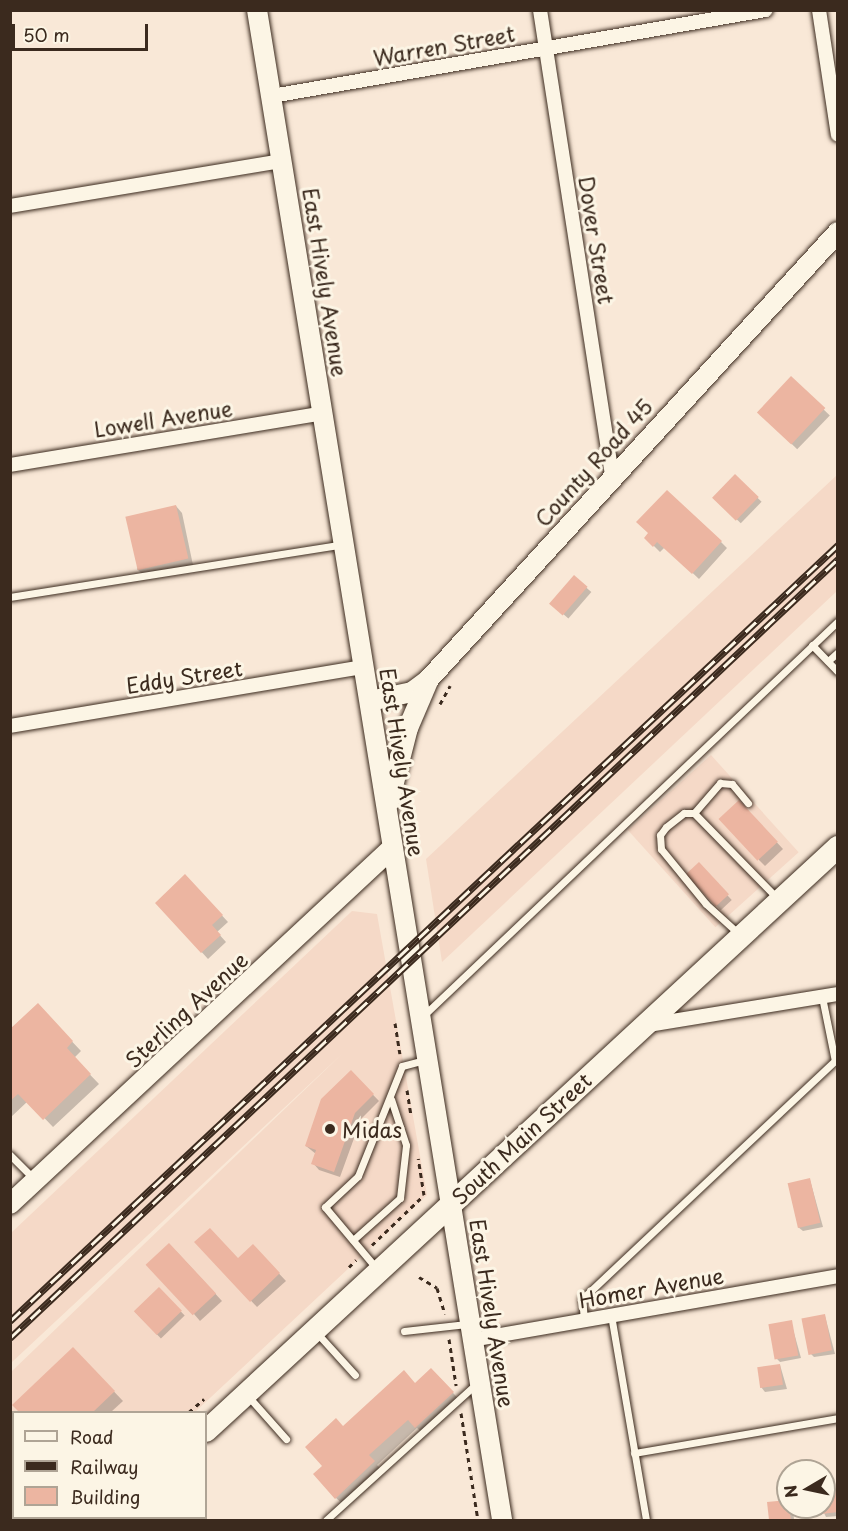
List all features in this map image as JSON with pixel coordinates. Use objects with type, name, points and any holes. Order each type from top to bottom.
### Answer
[{"type":"main road","name":"South Main Street","points":[[207,1430],[640,1026],[837,847]]},
{"type":"street","name":"East Hively Avenue","points":[[257,10],[363,667],[396,813],[393,848],[502,1521]]},
{"type":"street","name":"Dover Street","points":[[540,10],[612,475]]},
{"type":"street","name":"Warren Street","points":[[272,96],[766,10]]},
{"type":"street","points":[[819,10],[837,135]]},
{"type":"street","points":[[10,206],[282,161]]},
{"type":"street","name":"County Road 45","points":[[370,701],[412,692],[429,679],[612,475],[837,232]]},
{"type":"street","name":"Lowell Avenue","points":[[10,465],[323,413]]},
{"type":"street","name":"Eddy Street","points":[[10,726],[363,667]]},
{"type":"street","points":[[396,813],[408,728],[429,679]]},
{"type":"street","name":"Sterling Avenue","points":[[10,1204],[393,848]]},
{"type":"street","points":[[640,1026],[837,994]]},
{"type":"street","name":"Homer Avenue","points":[[471,1332],[584,1320],[837,1276]]},
{"type":"lane","points":[[10,597],[344,543]]},
{"type":"lane","points":[[420,1019],[837,621]]},
{"type":"lane","points":[[812,645],[837,672]]},
{"type":"lane","points":[[828,662],[837,652]]},
{"type":"lane","points":[[694,813],[720,783],[732,784],[748,803]]},
{"type":"lane","points":[[740,935],[699,896],[661,849],[660,836],[666,827],[684,813],[694,813],[779,900]]},
{"type":"lane","points":[[584,1320],[582,1299],[835,1061],[822,997]]},
{"type":"lane","points":[[379,1271],[325,1207],[358,1176],[391,1099],[402,1066],[427,1059]]},
{"type":"lane","points":[[353,1240],[400,1198],[406,1145],[391,1099]]},
{"type":"lane","points":[[10,1155],[36,1180]]},
{"type":"lane","points":[[611,1315],[646,1521]]},
{"type":"lane","points":[[315,1330],[355,1375]]},
{"type":"lane","points":[[404,1331],[471,1332]]},
{"type":"lane","points":[[326,1521],[479,1381]]},
{"type":"lane","points":[[246,1393],[286,1439]]},
{"type":"lane","points":[[634,1453],[837,1418]]},
{"type":"path","points":[[440,706],[455,675]]},
{"type":"path","points":[[396,813],[411,808],[411,787]]},
{"type":"path","points":[[191,1411],[204,1399]]},
{"type":"shaded area","points":[[837,475],[837,591],[442,962],[426,859]]},
{"type":"shaded area","points":[[711,755],[799,852],[715,927],[628,830]]},
{"type":"shaded area","points":[[352,911],[377,914],[427,1195],[196,1411],[12,1411],[12,1519],[47,1519],[11,1520],[11,1372],[343,1053],[11,1363],[11,1233]]},
{"type":"building","points":[[791,376],[825,408],[791,445],[757,413]]},
{"type":"building","points":[[735,474],[759,497],[736,521],[712,498]]},
{"type":"building","points":[[667,490],[722,541],[692,574],[657,542],[653,547],[644,538],[648,533],[636,522]]},
{"type":"building","points":[[176,505],[188,559],[138,570],[125,517]]},
{"type":"building","points":[[574,575],[588,587],[563,615],[549,604]]},
{"type":"building","points":[[739,800],[778,842],[757,861],[719,819]]},
{"type":"building","points":[[699,862],[729,894],[716,906],[686,874]]},
{"type":"building","points":[[185,874],[223,915],[212,925],[221,935],[201,953],[155,903]]},
{"type":"building","points":[[38,1003],[73,1041],[67,1048],[91,1074],[43,1120],[18,1094],[10,1101],[10,1029]]},
{"type":"building","name":"Midas","points":[[351,1070],[374,1094],[355,1113],[334,1172],[311,1164],[316,1150],[305,1146],[321,1099]]},
{"type":"building","points":[[810,1178],[820,1223],[798,1228],[788,1183]]},
{"type":"building","points":[[210,1228],[238,1258],[253,1244],[280,1273],[250,1302],[194,1242]]},
{"type":"building","points":[[169,1243],[216,1293],[193,1315],[146,1265]]},
{"type":"building","points":[[159,1287],[182,1311],[157,1335],[134,1311]]},
{"type":"building","points":[[825,1314],[832,1350],[809,1355],[801,1319]]},
{"type":"building","points":[[792,1320],[798,1355],[775,1360],[768,1324]]},
{"type":"building","points":[[73,1347],[115,1391],[94,1411],[18,1411],[12,1405]]},
{"type":"building","points":[[780,1364],[783,1385],[760,1388],[757,1367]]},
{"type":"building","points":[[431,1368],[454,1392],[415,1428],[408,1420],[369,1455],[375,1461],[335,1499],[313,1474],[322,1466],[305,1447],[336,1418],[343,1426],[404,1370],[415,1383]]},
{"type":"building","points":[[836,1488],[838,1488],[838,1512],[836,1512]]},
{"type":"building","points":[[776,1501],[776,1519],[791,1520],[769,1520],[767,1502]]},
{"type":"railway","points":[[10,1321],[838,545]]},
{"type":"railway","points":[[10,1338],[838,559]]},
{"type":"place","name":"Midas","points":[[330,1129]]}]
